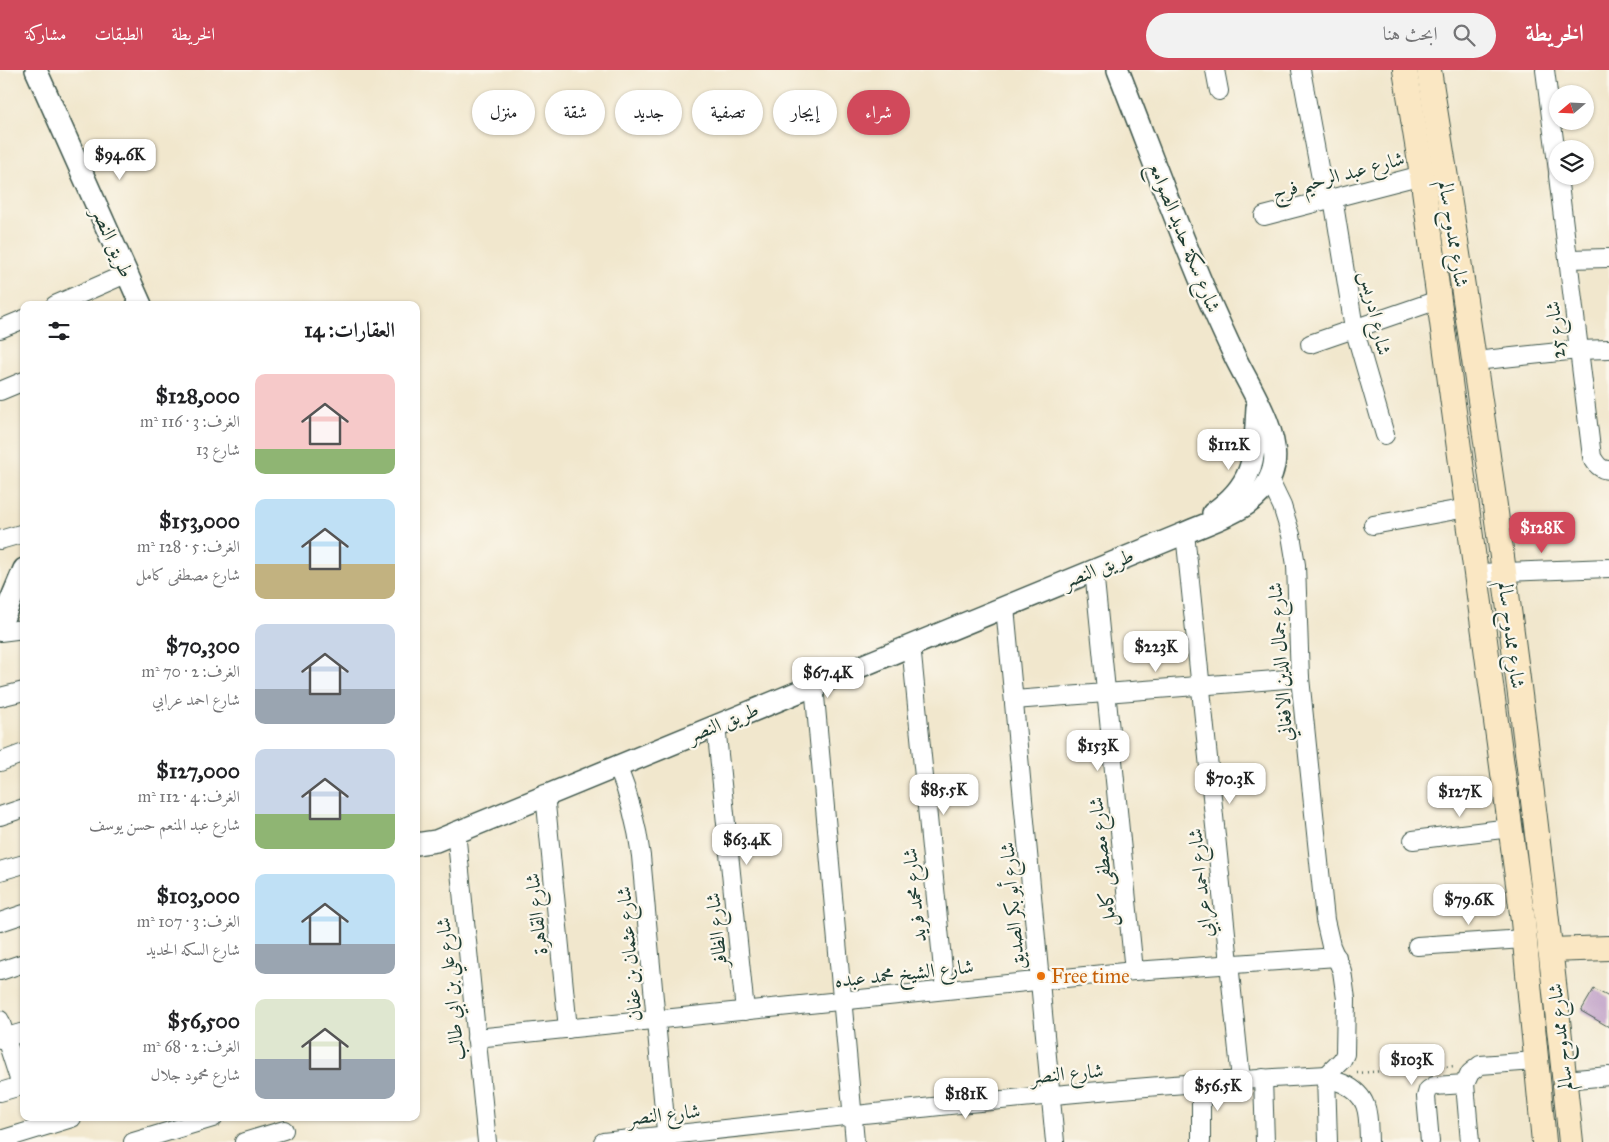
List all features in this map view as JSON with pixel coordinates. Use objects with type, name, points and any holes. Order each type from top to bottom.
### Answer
[{"type":"main road","name":"شارع ممدوح سالم","points":[[1405,70],[1422,175],[1507,800],[1524,939],[1544,1142]]},
{"type":"main road","name":"شارع ممدوح سالم","points":[[1429,70],[1475,361],[1504,572],[1533,797],[1571,1142]]},
{"type":"main road","points":[[1507,800],[1533,797]]},
{"type":"main road","points":[[1551,958],[1609,948]]},
{"type":"main road","points":[[1551,958],[1609,965]]},
{"type":"street","name":"طريق النصر","points":[[36,70],[128,273],[144,300]]},
{"type":"street","name":"طريق النصر","points":[[51,70],[144,300]]},
{"type":"street","name":"شارع سكة حديد الصوامع","points":[[1118,70],[1195,268],[1231,349],[1258,401],[1274,440],[1274,466],[1263,490],[1255,499],[1245,507],[1185,533]]},
{"type":"street","points":[[1215,70],[1219,91]]},
{"type":"street","name":"شارع ادريس","points":[[1301,70],[1354,328],[1385,435]]},
{"type":"street","points":[[1545,70],[1554,140]]},
{"type":"street","name":"شارع عبد الرحيم فرج","points":[[1264,216],[1422,175]]},
{"type":"street","name":"شارع 25","points":[[1559,185],[1592,457],[1597,465],[1605,470],[1609,470]]},
{"type":"street","points":[[1569,259],[1609,258]]},
{"type":"street","points":[[64,301],[128,273]]},
{"type":"street","points":[[1310,344],[1438,300]]},
{"type":"street","points":[[0,329],[20,321]]},
{"type":"street","points":[[1475,361],[1609,348]]},
{"type":"street","points":[[0,391],[20,383]]},
{"type":"street","points":[[1185,533],[1226,504],[1242,487],[1252,467],[1258,401]]},
{"type":"street","name":"شارع جمال الدين الافغاني","points":[[1269,479],[1282,506],[1296,565],[1300,678],[1325,920],[1327,933],[1337,957],[1345,985],[1346,1049],[1342,1060],[1326,1075]]},
{"type":"street","points":[[1373,525],[1467,508]]},
{"type":"street","points":[[0,540],[20,533]]},
{"type":"street","name":"طريق النصر","points":[[420,843],[436,841],[456,831],[1185,533]]},
{"type":"street","name":"شارع احمد عرابي","points":[[1185,533],[1241,1080]]},
{"type":"street","points":[[1476,574],[1609,568]]},
{"type":"street","name":"شارع مصطفى كامل","points":[[1094,570],[1134,971]]},
{"type":"street","points":[[20,578],[1,622],[20,628]]},
{"type":"street","name":"شارع أبو بكر الصديق","points":[[1005,606],[1055,1142]]},
{"type":"street","name":"شارع محمد فريد","points":[[910,645],[945,990]]},
{"type":"street","points":[[1014,700],[1300,678]]},
{"type":"street","points":[[814,685],[855,1142]]},
{"type":"street","points":[[0,698],[20,692]]},
{"type":"street","name":"شارع الظافر","points":[[716,725],[745,1011]]},
{"type":"street","points":[[0,762],[20,754]]},
{"type":"street","name":"شارع عثمان بن عفان","points":[[617,765],[628,792],[637,824],[667,1139]]},
{"type":"street","name":"شارع القاهرة","points":[[546,794],[568,1029]]},
{"type":"street","points":[[0,816],[20,809]]},
{"type":"street","points":[[1413,840],[1510,828]]},
{"type":"street","name":"طريق النصر","points":[[420,832],[456,831]]},
{"type":"street","name":"شارع علي بن ابي طالب","points":[[456,831],[487,1142]]},
{"type":"street","points":[[0,871],[20,865]]},
{"type":"street","points":[[0,922],[20,915]]},
{"type":"street","points":[[1417,946],[1524,939]]},
{"type":"street","name":"شارع الشيخ محمد عبده","points":[[476,1038],[1134,971],[1337,957]]},
{"type":"street","points":[[0,970],[20,964]]},
{"type":"street","points":[[0,1020],[3,1038],[20,1080]]},
{"type":"street","points":[[3,1038],[20,1033]]},
{"type":"street","points":[[1470,1142],[1465,1084],[1470,1073],[1480,1065],[1536,1061]]},
{"type":"street","points":[[1326,1075],[1328,1142]]},
{"type":"street","points":[[1326,1075],[1332,1080],[1352,1088],[1363,1099],[1368,1113],[1369,1142]]},
{"type":"street","name":"شارع النصر","points":[[603,1142],[667,1139],[853,1115],[1051,1096],[1263,1078],[1326,1075]]},
{"type":"street","points":[[1564,1080],[1609,1076]]},
{"type":"street","points":[[1263,1078],[1265,1142]]},
{"type":"street","points":[[1201,1083],[1202,1142]]},
{"type":"street","points":[[1430,1142],[1426,1097],[1428,1090],[1434,1086],[1465,1084]]},
{"type":"street","points":[[0,1092],[20,1086]]},
{"type":"street","points":[[0,1140],[62,1121]]},
{"type":"street","points":[[133,1142],[203,1121]]},
{"type":"street","points":[[244,1142],[284,1130]]},
{"type":"path","points":[[1369,1072],[1450,1067]]},
{"type":"building","points":[[1594,989],[1609,997],[1609,1027],[1581,1011]]},
{"type":"place","name":"Free time","points":[[1041,976]]}]
